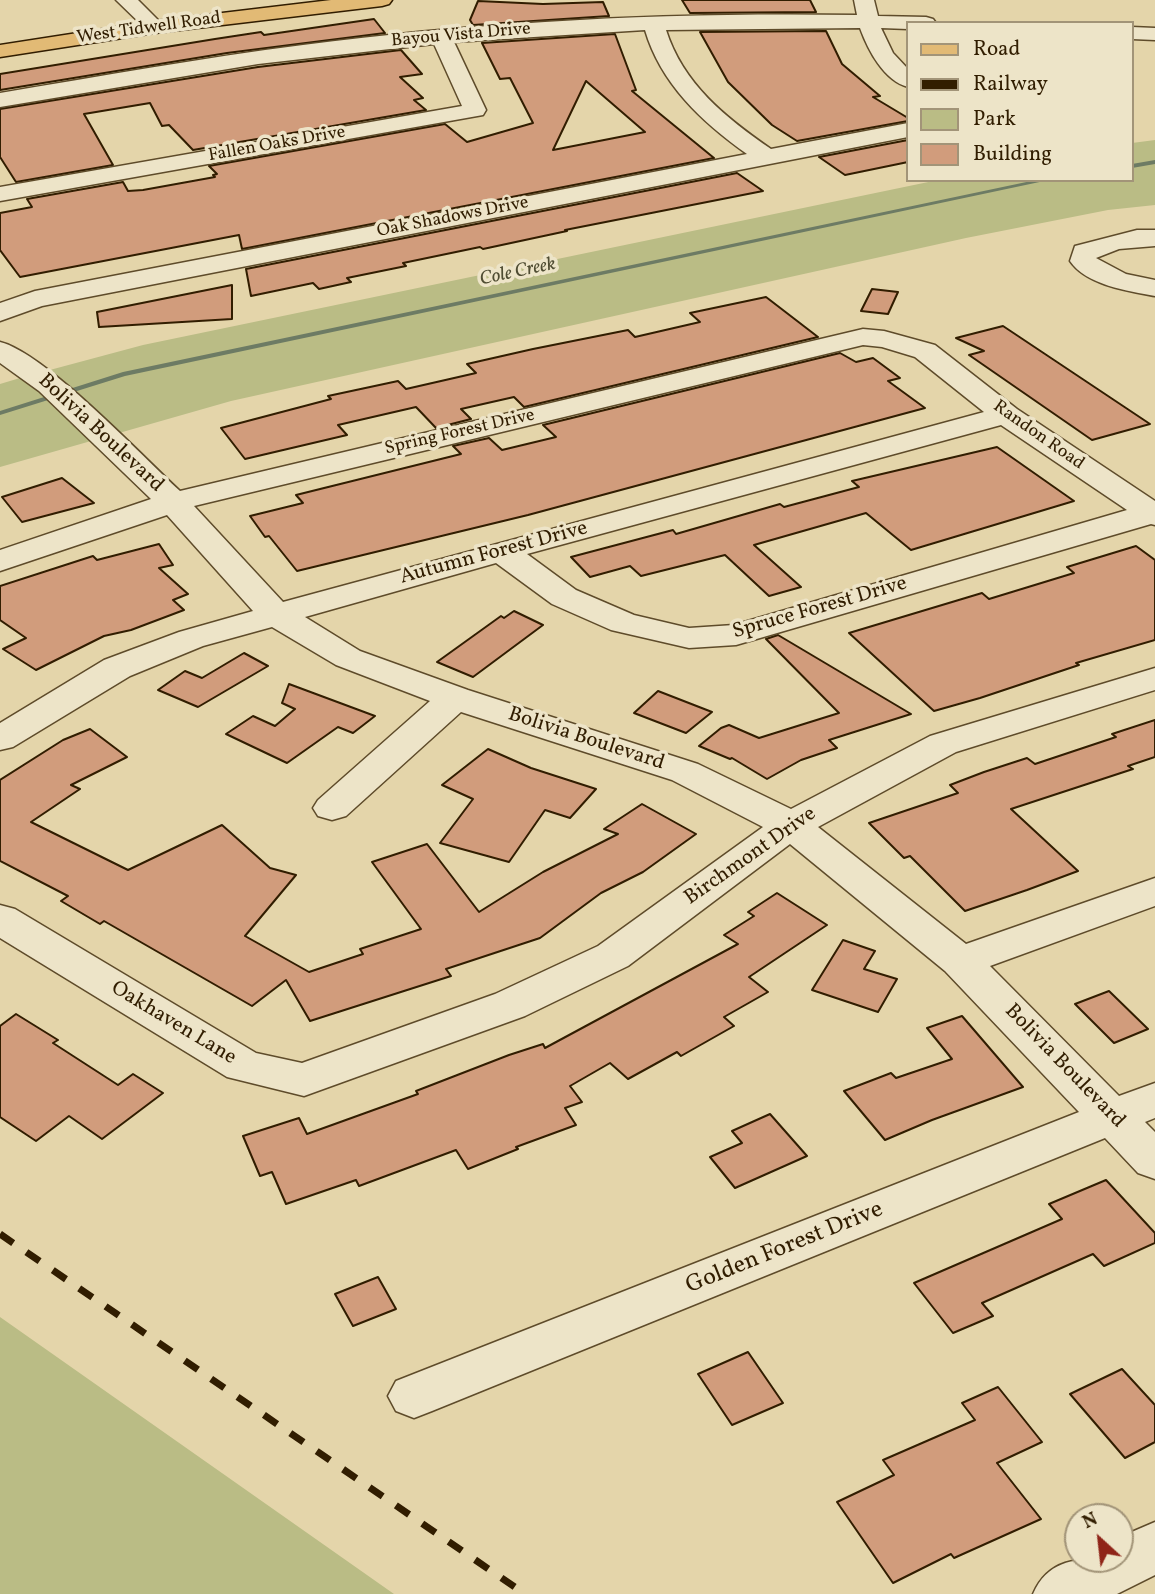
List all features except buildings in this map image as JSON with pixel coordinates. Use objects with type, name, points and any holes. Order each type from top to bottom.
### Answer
[{"type":"main road","name":"West Tidwell Road","points":[[0,51],[252,0]]},
{"type":"main road","name":"West Tidwell Road","points":[[0,37],[382,0]]},
{"type":"street","points":[[126,0],[148,21]]},
{"type":"street","points":[[866,10],[880,53],[890,66],[906,78]]},
{"type":"street","name":"Bayou Vista Drive","points":[[0,100],[264,57],[441,37],[866,10],[917,21]]},
{"type":"street","points":[[653,23],[659,47],[700,106],[766,157]]},
{"type":"street","points":[[1134,33],[1155,34]]},
{"type":"street","name":"Fallen Oaks Drive","points":[[0,194],[475,110],[441,37]]},
{"type":"street","name":"Oak Shadows Drive","points":[[0,313],[35,299],[906,130]]},
{"type":"street","points":[[1155,238],[1144,237],[1103,245],[1084,252],[1083,261],[1118,281],[1155,288]]},
{"type":"street","name":"Spring Forest Drive","points":[[0,561],[173,502],[863,337],[884,339],[925,351]]},
{"type":"street","name":"Bolivia Boulevard","points":[[0,349],[49,385],[173,502],[275,614],[348,658],[456,698],[684,772],[791,825],[960,961],[1134,1109],[1155,1161]]},
{"type":"street","name":"Randon Road","points":[[925,351],[1006,415],[1154,514]]},
{"type":"street","name":"Autumn Forest Drive","points":[[0,739],[117,668],[191,639],[500,551],[1006,415]]},
{"type":"street","name":"Spruce Forest Drive","points":[[500,551],[564,597],[623,623],[690,638],[736,635],[1154,514]]},
{"type":"street","name":"Birchmont Drive","points":[[359,1059],[510,1005],[613,956],[791,825],[943,744],[1155,679]]},
{"type":"street","points":[[332,808],[456,698]]},
{"type":"street","points":[[960,961],[1155,891]]},
{"type":"street","name":"Oakhaven Lane","points":[[0,919],[243,1066],[304,1080],[359,1059]]},
{"type":"street","name":"Golden Forest Drive","points":[[414,1396],[1134,1109]]},
{"type":"street","points":[[1061,1594],[1155,1547]]},
{"type":"green space","points":[[1155,140],[1155,205],[1108,210],[966,238],[231,401],[0,467],[0,384],[20,378],[143,345],[928,182],[1134,182],[1134,143]]},
{"type":"green space","points":[[0,1317],[394,1594],[0,1594]]},
{"type":"waterway","name":"Cole Creek","points":[[1134,166],[1155,162]]},
{"type":"waterway","name":"Cole Creek","points":[[0,413],[123,374],[1036,182]]},
{"type":"railway","points":[[0,1234],[525,1594]]}]
